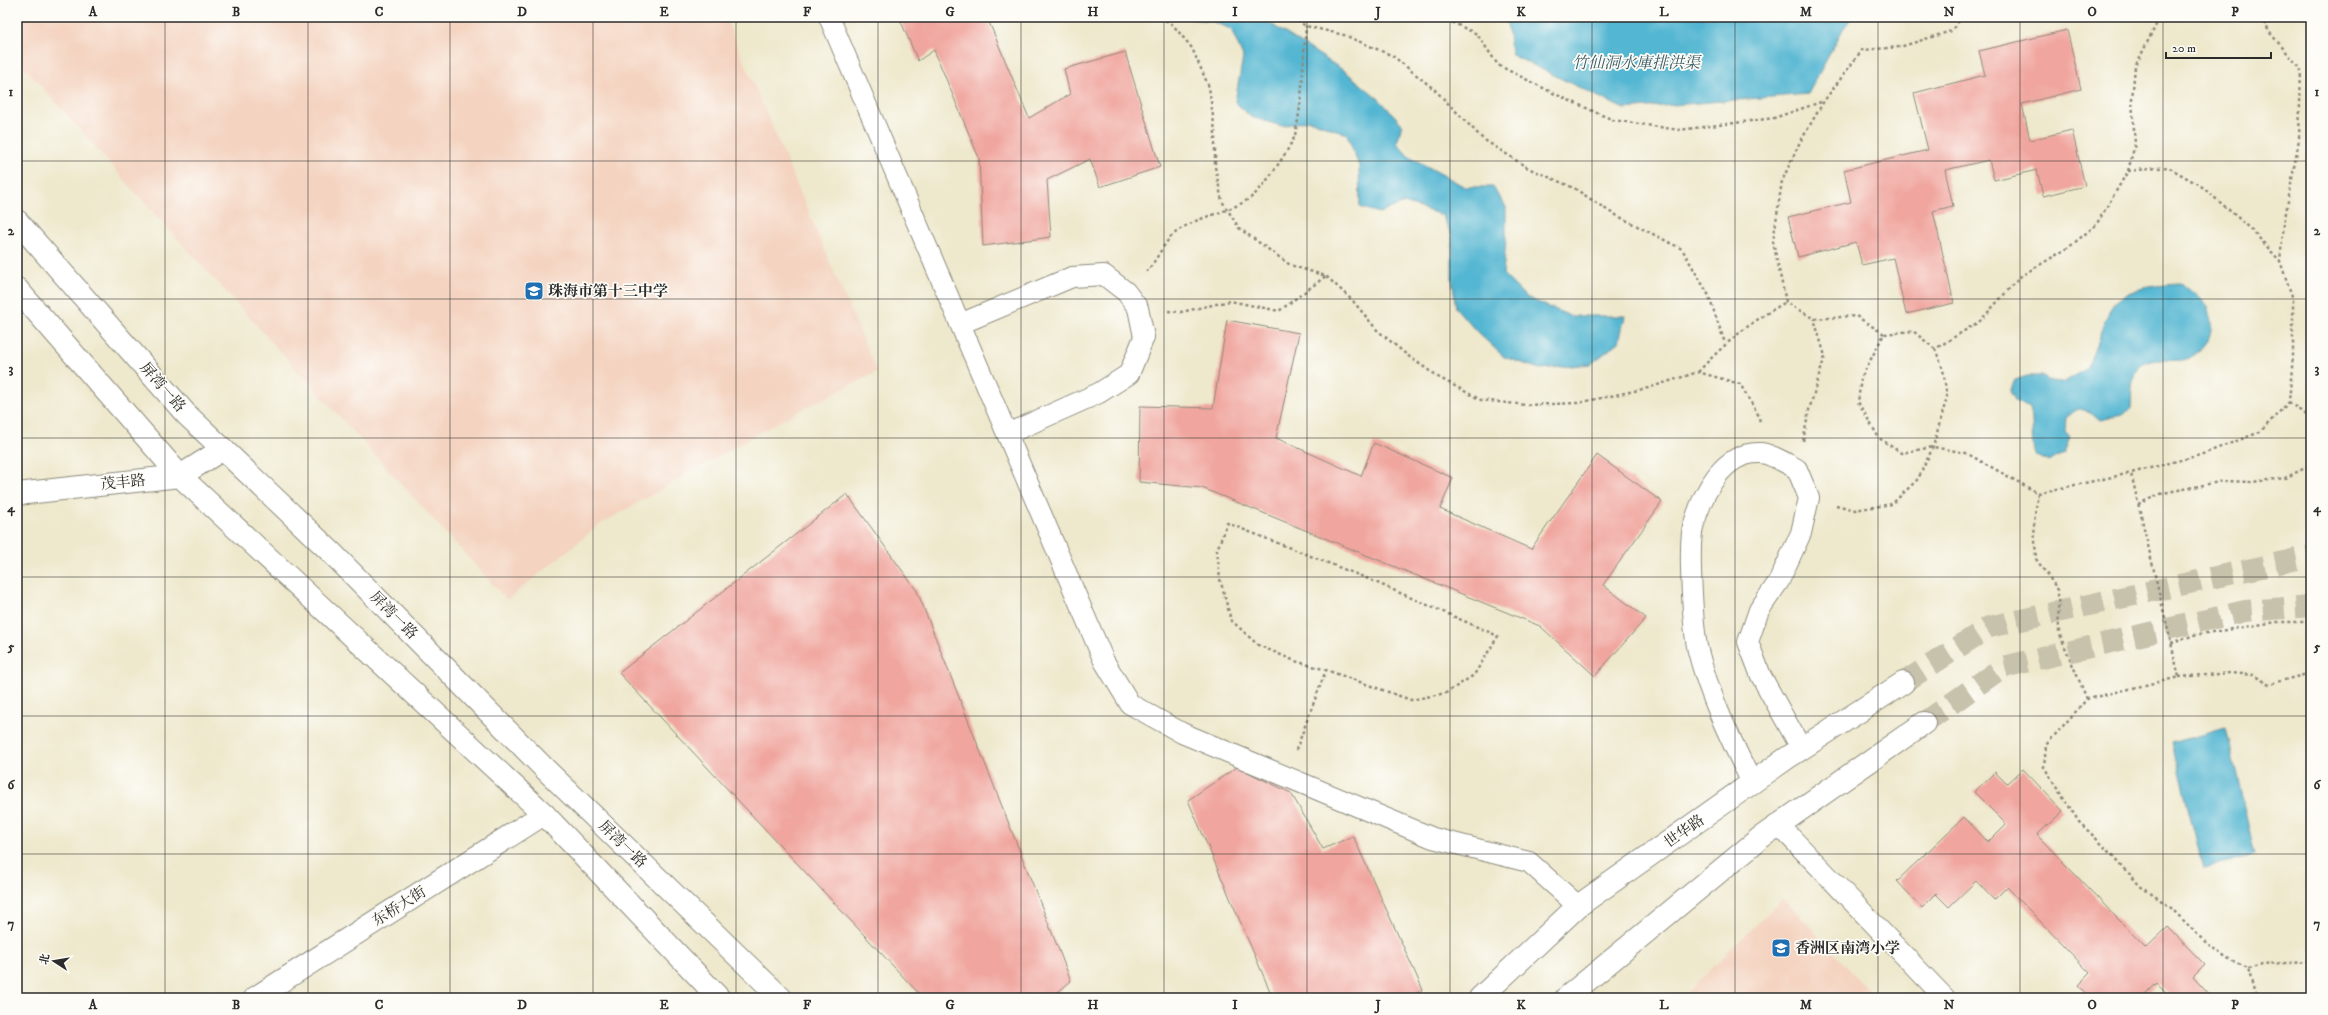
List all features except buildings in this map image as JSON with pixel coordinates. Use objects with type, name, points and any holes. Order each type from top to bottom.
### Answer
[{"type":"main road","name":"屏湾一路","points":[[17,221],[186,414],[332,553],[546,769],[781,998]]},
{"type":"main road","points":[[17,289],[180,476],[544,814],[719,998]]},
{"type":"main road","name":"茂丰路","points":[[17,494],[180,476],[223,449]]},
{"type":"main road","name":"世华路","points":[[1480,998],[1578,906],[1801,748],[1903,683]]},
{"type":"main road","points":[[1566,998],[1760,838],[1924,723]]},
{"type":"main road","name":"东桥大街","points":[[255,998],[544,814]]},
{"type":"lane","points":[[829,17],[1104,661],[1130,704],[1182,733],[1433,838],[1529,862],[1578,906]]},
{"type":"lane","points":[[960,324],[1072,277],[1104,275],[1126,292],[1138,308],[1144,337],[1129,374],[1099,393],[1007,434]]},
{"type":"lane","points":[[1752,783],[1721,721],[1697,650],[1692,581],[1693,528],[1711,481],[1737,456],[1762,453],[1797,469],[1809,498],[1801,534],[1779,581],[1759,610],[1748,642],[1761,676],[1801,748]]},
{"type":"lane","points":[[1779,825],[1945,998]]},
{"type":"path","points":[[1160,17],[1173,25],[1192,48],[1209,87],[1215,131],[1215,167],[1222,201],[1238,228],[1258,244],[1290,265],[1326,276],[1353,301],[1377,330],[1407,355],[1438,377],[1481,400],[1526,405],[1578,403],[1648,388],[1698,372],[1725,343],[1754,320],[1786,302]]},
{"type":"path","points":[[1292,17],[1306,26],[1344,35],[1392,56],[1435,90],[1483,139],[1528,168],[1574,188],[1610,212],[1682,249],[1708,294],[1725,343]]},
{"type":"path","points":[[1441,17],[1477,34],[1498,65],[1555,94],[1613,120],[1679,130],[1774,118],[1824,101]]},
{"type":"path","points":[[1809,498],[1855,510],[1892,504],[1918,479],[1933,447],[1947,397],[1943,369],[1935,349],[1913,331],[1884,334],[1856,316],[1814,319],[1786,302],[1773,242],[1782,181],[1799,144],[1824,101],[1862,50],[1900,47],[1951,31],[1962,17]]},
{"type":"path","points":[[1935,349],[1980,321],[2021,276],[2068,248],[2096,225],[2128,171],[2135,144],[2132,99],[2135,67],[2160,17]]},
{"type":"path","points":[[1884,334],[1861,378],[1858,402],[1879,438],[1901,453],[1933,447],[1966,453],[2038,493],[2131,473],[2200,455],[2260,432],[2289,402],[2293,356],[2292,300],[2280,261],[2284,224],[2299,138],[2301,69],[2270,33],[2261,17]]},
{"type":"path","points":[[1126,292],[1154,264],[1174,233],[1195,221],[1228,211],[1255,195],[1270,176],[1294,136],[1306,26]]},
{"type":"path","points":[[2128,171],[2168,167],[2201,186],[2250,228],[2280,261]]},
{"type":"path","points":[[1138,308],[1180,312],[1230,301],[1278,311],[1326,276]]},
{"type":"path","points":[[1797,469],[1809,410],[1825,356],[1814,319]]},
{"type":"path","points":[[1698,372],[1740,384],[1759,416],[1762,453]]},
{"type":"path","points":[[2289,402],[2311,419]]},
{"type":"path","points":[[2138,504],[2163,493],[2224,481],[2252,482],[2285,478],[2311,465]]},
{"type":"path","points":[[2131,473],[2179,677]]},
{"type":"path","points":[[2038,493],[2034,522],[2036,559],[2058,590],[2059,633],[2087,699]]},
{"type":"path","points":[[1227,524],[1366,578],[1498,636],[1474,675],[1446,693],[1411,700],[1326,670],[1295,660],[1258,645],[1231,620],[1220,579],[1217,550],[1227,524]]},
{"type":"path","points":[[2171,644],[2194,635],[2276,622],[2311,622]]},
{"type":"path","points":[[1287,777],[1326,670]]},
{"type":"path","points":[[2311,673],[2269,684],[2253,675],[2230,673],[2179,677],[2087,699],[2046,745],[2044,767],[2079,822],[2113,855],[2140,886],[2169,906],[2203,940],[2227,958],[2248,968],[2262,964],[2311,962]]},
{"type":"path","points":[[2248,968],[2256,998]]},
{"type":"shaded area","name":"珠海市第十三中学","points":[[17,17],[725,17],[877,372],[791,415],[599,525],[507,600],[152,211],[17,59]]},
{"type":"shaded area","name":"香洲区南湾小学","points":[[1783,898],[1876,998],[1682,998]]},
{"type":"water","points":[[1190,17],[1260,17],[1346,72],[1379,99],[1402,124],[1397,143],[1408,156],[1465,187],[1493,187],[1506,207],[1506,240],[1503,274],[1526,297],[1570,316],[1625,316],[1619,342],[1591,364],[1540,369],[1504,357],[1476,331],[1456,308],[1452,278],[1452,236],[1442,215],[1404,203],[1379,213],[1360,207],[1359,166],[1347,134],[1309,120],[1282,126],[1251,117],[1235,102],[1243,57],[1231,29],[1211,21],[1192,19]]},
{"type":"water","name":"竹仙洞水庫排洪渠","points":[[1506,17],[1852,17],[1843,29],[1808,94],[1624,109],[1512,55]]},
{"type":"water","points":[[2180,284],[2193,291],[2202,298],[2205,303],[2211,322],[2211,329],[2210,336],[2205,345],[2187,359],[2157,360],[2141,365],[2137,368],[2133,379],[2131,408],[2123,415],[2100,420],[2092,413],[2078,408],[2066,416],[2065,431],[2070,437],[2064,453],[2049,462],[2036,456],[2033,445],[2030,408],[2016,402],[2010,391],[2015,380],[2027,376],[2041,376],[2050,382],[2063,383],[2086,369],[2107,316],[2114,305],[2123,296],[2136,290],[2154,286]]},
{"type":"water","points":[[2226,728],[2255,855],[2203,868],[2172,743]]},
{"type":"tunnel","points":[[1903,683],[1989,627],[2311,556]]},
{"type":"tunnel","points":[[1924,723],[2003,667],[2245,611],[2311,606]]},
{"type":"place","name":"珠海市第十三中学","points":[[534,291]]},
{"type":"place","name":"香洲区南湾小学","points":[[1781,948]]}]
